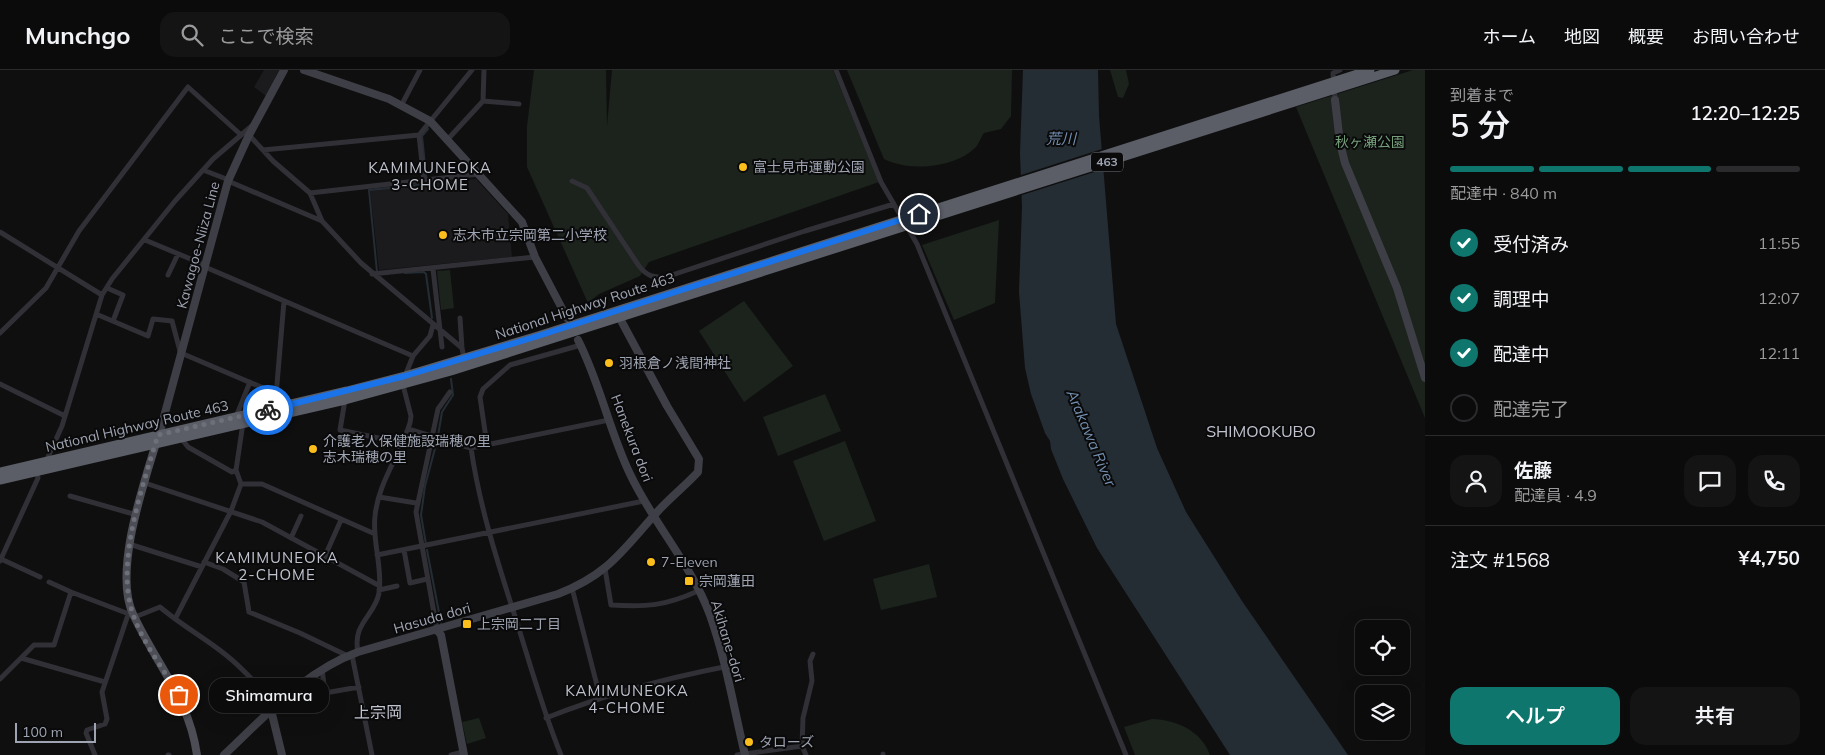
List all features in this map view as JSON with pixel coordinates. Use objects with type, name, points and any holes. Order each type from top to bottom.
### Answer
[{"type":"highway","name":"National Highway Route 463","points":[[0,480],[240,420],[345,400],[818,250],[1370,70]]},
{"type":"highway","name":"National Highway Route 463","points":[[818,250],[1394,70]]},
{"type":"highway","name":"National Highway Route 463","points":[[0,472],[49,460],[157,440],[181,438],[275,408],[404,381],[464,358],[618,314]]},
{"type":"main road","points":[[157,440],[129,544],[126,575],[131,613],[184,705],[192,728],[197,755]]},
{"type":"street","name":"Kawagoe-Niiza Line","points":[[157,440],[228,181],[244,135],[255,123],[284,70]]},
{"type":"street","points":[[304,70],[402,104],[430,121],[522,222],[535,257],[567,318]]},
{"type":"street","points":[[402,104],[420,70]]},
{"type":"street","points":[[424,181],[419,135],[472,70]]},
{"type":"street","points":[[448,139],[483,101],[484,70]]},
{"type":"street","points":[[836,70],[881,182],[917,244],[1126,755]]},
{"type":"street","points":[[1340,70],[1333,73],[1340,143],[1346,163],[1397,288],[1425,378]]},
{"type":"street","points":[[0,333],[38,296],[58,268],[79,231],[188,87],[263,150],[310,193],[322,221],[372,274],[462,348]]},
{"type":"street","points":[[483,101],[519,104]]},
{"type":"street","points":[[49,460],[48,457],[65,416],[102,295],[112,279],[145,240],[159,220],[203,170],[244,135]]},
{"type":"street","points":[[263,150],[419,135]]},
{"type":"street","points":[[203,170],[322,221]]},
{"type":"street","points":[[310,193],[480,174]]},
{"type":"street","points":[[572,181],[587,188],[639,266],[649,277],[655,278],[666,278],[805,231],[894,204]]},
{"type":"street","points":[[0,232],[102,295]]},
{"type":"street","points":[[145,240],[413,356]]},
{"type":"street","points":[[168,274],[178,254]]},
{"type":"street","points":[[372,274],[535,257]]},
{"type":"street","points":[[433,268],[442,347]]},
{"type":"street","points":[[107,288],[123,295],[113,321]]},
{"type":"street","points":[[275,408],[284,301]]},
{"type":"street","points":[[96,314],[148,336],[153,319],[172,321],[181,353],[275,394]]},
{"type":"street","name":"Hasuda dori","points":[[224,755],[298,686],[322,669],[353,654],[572,588],[604,569],[622,553],[652,517],[698,472],[699,459],[618,314]]},
{"type":"street","points":[[460,318],[464,358]]},
{"type":"street","points":[[372,755],[353,654],[357,645],[359,628],[375,602],[379,588],[374,520],[379,497],[408,429],[411,416],[404,381],[413,356],[430,336],[433,325]]},
{"type":"street","points":[[487,445],[480,397],[483,389],[510,365],[580,342]]},
{"type":"street","name":"Hanekura dori","points":[[580,342],[598,383],[609,420],[629,472],[652,517]]},
{"type":"street","points":[[174,619],[231,511],[241,484],[236,470],[240,420],[250,382]]},
{"type":"street","points":[[0,384],[65,416]]},
{"type":"street","points":[[450,392],[438,409],[416,503],[416,512],[427,579],[437,630],[441,635],[463,754],[451,755]]},
{"type":"street","points":[[345,400],[340,430],[402,443]]},
{"type":"street","points":[[408,429],[471,448],[609,420]]},
{"type":"street","points":[[181,438],[188,447],[232,472],[236,470]]},
{"type":"street","points":[[471,448],[476,484],[490,534],[546,718],[561,755]]},
{"type":"street","points":[[37,471],[38,478],[1,560],[40,577]]},
{"type":"street","points":[[145,482],[262,522],[379,588],[397,586]]},
{"type":"street","points":[[241,484],[262,484],[375,534]]},
{"type":"street","points":[[70,496],[137,516]]},
{"type":"street","points":[[379,497],[416,503]]},
{"type":"street","points":[[377,555],[644,502]]},
{"type":"street","points":[[291,538],[301,516]]},
{"type":"street","name":"Akihane-dori","points":[[652,517],[698,591],[710,615],[724,667],[742,754]]},
{"type":"street","points":[[325,556],[341,520]]},
{"type":"street","points":[[129,544],[223,569],[244,582],[250,612],[353,654]]},
{"type":"street","points":[[404,550],[410,583],[427,579]]},
{"type":"street","points":[[604,569],[611,605],[648,607],[678,600],[698,591]]},
{"type":"street","points":[[49,582],[71,592],[131,613],[157,607],[227,656],[250,676],[273,708],[282,755]]},
{"type":"street","points":[[572,588],[600,697]]},
{"type":"street","points":[[0,679],[34,645],[54,645],[71,592]]},
{"type":"street","points":[[95,755],[86,733],[88,730],[105,724],[107,719],[102,692],[104,682],[131,613]]},
{"type":"street","points":[[806,755],[802,746],[803,718],[812,681],[810,661],[813,654]]},
{"type":"street","points":[[21,658],[104,682]]},
{"type":"street","points":[[546,718],[600,697],[662,680],[724,667]]},
{"type":"street","points":[[322,669],[325,693],[359,687]]},
{"type":"street","points":[[742,754],[802,746]]},
{"type":"shaded area","points":[[264,70],[279,70],[266,96],[254,87]]},
{"type":"shaded area","name":"志木市立宗岡第二小学校","points":[[476,179],[508,214],[512,257],[379,270],[370,189]]},
{"type":"green space","name":"富士見市運動公園","points":[[534,70],[606,70],[607,126],[612,70],[833,70],[879,182],[649,262],[640,276],[599,294],[588,303],[527,167],[527,126]]},
{"type":"green space","points":[[847,70],[1012,70],[1011,116],[1001,129],[984,133],[976,147],[957,160],[932,166],[906,166],[894,163],[884,159]]},
{"type":"green space","points":[[1110,70],[1126,70],[1129,84],[1123,98],[1118,97]]},
{"type":"green space","name":"秋ヶ瀬公園","points":[[1413,70],[1425,70],[1425,418],[1296,107]]},
{"type":"green space","points":[[999,220],[995,303],[954,320],[922,245]]},
{"type":"green space","points":[[450,270],[454,308],[441,310],[437,271]]},
{"type":"green space","points":[[744,301],[793,366],[744,402],[699,331]]},
{"type":"green space","points":[[825,394],[841,431],[778,456],[763,417]]},
{"type":"green space","points":[[845,441],[876,521],[824,541],[793,461]]},
{"type":"green space","points":[[929,564],[937,597],[881,610],[873,579]]},
{"type":"green space","points":[[479,718],[486,738],[467,744],[462,722]]},
{"type":"green space","points":[[1152,719],[1179,724],[1187,728],[1201,739],[1210,755],[1135,755],[1124,727]]},
{"type":"water","points":[[1023,70],[1098,70],[1099,116],[1116,324],[1157,448],[1186,512],[1242,601],[1348,755],[1230,755],[1097,548],[1063,479],[1031,394],[1025,368],[1019,292],[1022,207],[1020,153]]},
{"type":"pier","points":[[1105,148],[1107,168],[1019,196],[1018,176]]},
{"type":"waterway","points":[[377,272],[369,190],[427,184],[422,136],[428,129]]},
{"type":"waterway","points":[[405,273],[424,272],[426,274],[432,318]]},
{"type":"waterway","points":[[438,436],[442,412],[453,395],[451,379]]},
{"type":"waterway","points":[[426,544],[421,515],[425,486],[437,441]]},
{"type":"waterway","points":[[427,550],[441,623]]},
{"type":"way so far","points":[[179,695],[141,632],[132,613],[126,575],[129,544],[158,435],[268,410]]},
{"type":"place","name":"富士見市運動公園","points":[[743,167]]},
{"type":"place","name":"志木市立宗岡第二小学校","points":[[443,235]]},
{"type":"place","name":"羽根倉ノ浅間神社","points":[[609,363]]},
{"type":"place","name":"介護老人保健施設瑞穂の里 志木瑞穂の里","points":[[313,449]]},
{"type":"place","name":"7-Eleven","points":[[651,562]]},
{"type":"place","name":"宗岡蓮田","points":[[689,581]]},
{"type":"place","name":"上宗岡二丁目","points":[[467,624]]},
{"type":"place","name":"Shimamura","points":[[179,695]]},
{"type":"place","name":"タローズ","points":[[749,742]]},
{"type":"district","name":"KAMIMUNEOKA 3-CHOME","points":[[430,176]]},
{"type":"district","name":"SHIMOOKUBO","points":[[1261,431]]},
{"type":"district","name":"KAMIMUNEOKA 2-CHOME","points":[[277,566]]},
{"type":"district","name":"KAMIMUNEOKA 4-CHOME","points":[[627,700]]},
{"type":"district","name":"上宗岡","points":[[378,712]]},
{"type":"route","points":[[268,410],[405,376],[538,336],[919,214]]},
{"type":"water label","name":"荒川","points":[[1061,139]]},
{"type":"water label","name":"Arakawa River","points":[[1091,438]]}]
